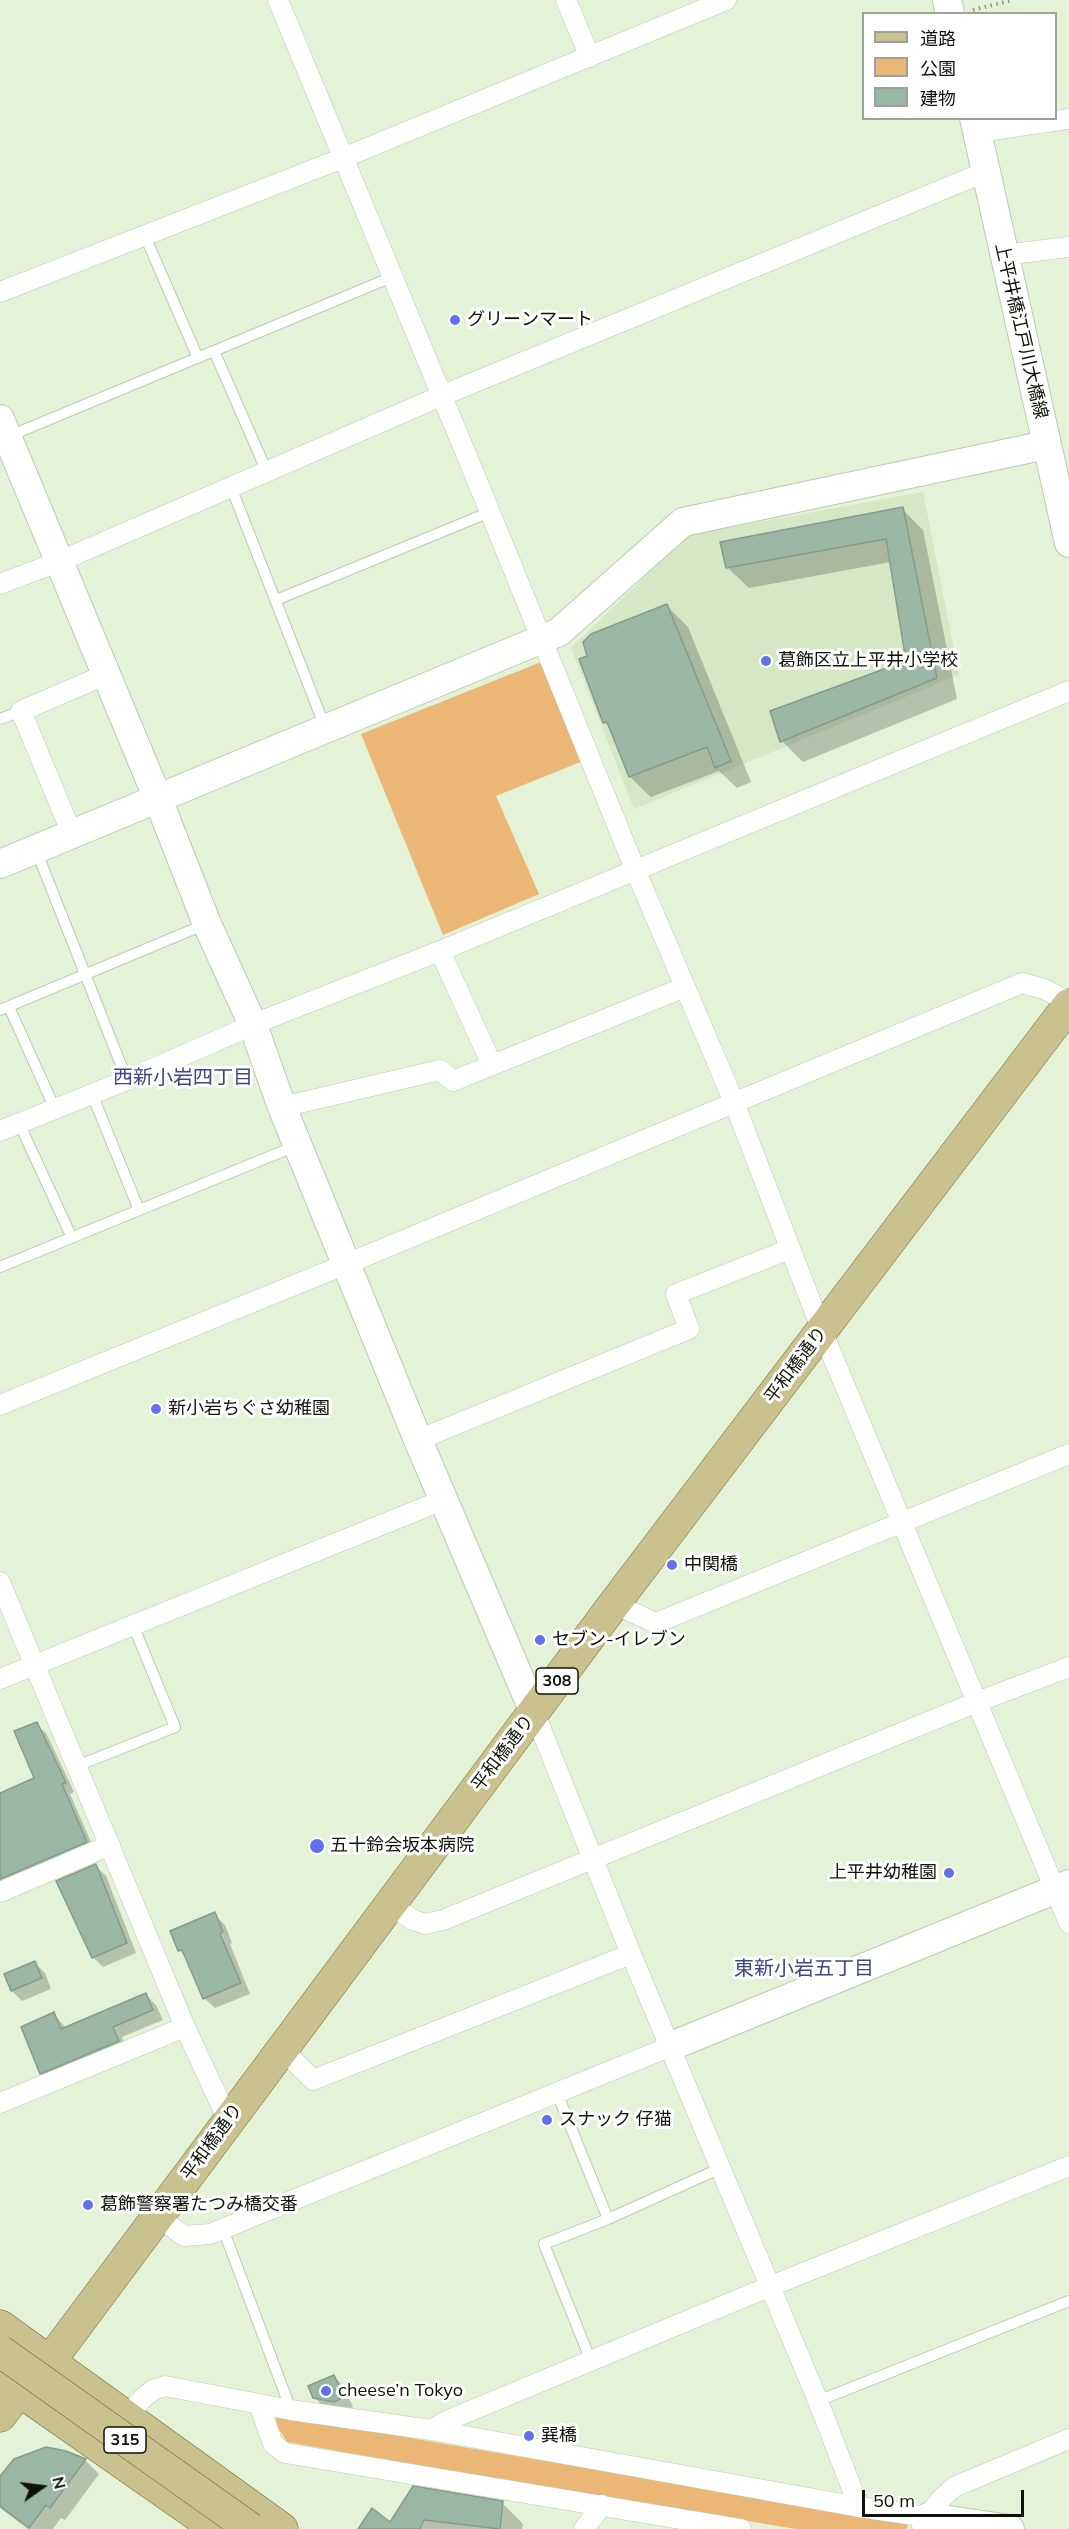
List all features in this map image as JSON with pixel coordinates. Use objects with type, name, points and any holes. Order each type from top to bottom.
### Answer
[{"type":"main road","name":"平和橋通り","points":[[50,2361],[614,1604],[1069,1003]]},
{"type":"main road","points":[[0,2326],[282,2529]]},
{"type":"main road","name":"315","points":[[0,2351],[251,2529]]},
{"type":"main road","name":"308","points":[[0,2416],[10,2383],[50,2361]]},
{"type":"main road","points":[[10,2383],[217,2529]]},
{"type":"street","points":[[278,0],[635,869],[734,1102],[822,1331],[904,1522],[977,1702],[1062,1887],[1069,1923]]},
{"type":"street","points":[[566,0],[590,57]]},
{"type":"street","points":[[0,292],[343,158],[726,0]]},
{"type":"street","points":[[976,125],[1054,120]]},
{"type":"street","name":"上平井橋江戸川大橋線","points":[[976,125],[1069,543]]},
{"type":"street","points":[[0,584],[58,562],[441,396],[985,172]]},
{"type":"street","points":[[1004,255],[1069,247]]},
{"type":"street","points":[[4,428],[158,799],[207,924],[253,1025],[282,1107],[348,1263],[418,1440],[594,1857],[631,1954],[771,2286],[859,2507]]},
{"type":"street","points":[[3,860],[36,850],[541,641],[559,632],[683,522],[1046,445]]},
{"type":"street","points":[[72,834],[21,711],[105,675]]},
{"type":"street","points":[[0,1131],[1069,691]]},
{"type":"street","points":[[440,951],[492,1065]]},
{"type":"street","points":[[0,1405],[1022,983],[1044,989],[1069,1003]]},
{"type":"street","points":[[282,1107],[440,1070],[453,1081],[685,987]]},
{"type":"street","points":[[418,1440],[689,1329],[675,1294],[790,1249]]},
{"type":"street","points":[[614,1604],[656,1623],[1069,1454]]},
{"type":"street","points":[[0,1679],[443,1500]]},
{"type":"street","points":[[0,1582],[185,2027],[228,2120]]},
{"type":"street","points":[[390,1905],[413,1920],[425,1924],[443,1920],[977,1702],[1069,1668]]},
{"type":"street","points":[[0,1892],[110,1845]]},
{"type":"street","points":[[158,2217],[184,2236],[210,2234],[1062,1887]]},
{"type":"street","points":[[281,2048],[313,2080],[631,1954]]},
{"type":"street","points":[[0,2103],[185,2027]]},
{"type":"street","points":[[431,2430],[446,2421],[771,2286],[1069,2166]]},
{"type":"street","points":[[126,2417],[153,2390],[165,2386],[291,2410],[431,2430],[859,2507],[924,2523],[1010,2529]]},
{"type":"street","points":[[259,2404],[273,2444],[285,2453],[741,2529]]},
{"type":"street","points":[[924,2523],[941,2499],[954,2487],[1069,2439]]},
{"type":"street","points":[[584,2529],[602,2505]]},
{"type":"lane","points":[[145,236],[198,358]]},
{"type":"lane","points":[[4,428],[198,358],[392,277]]},
{"type":"lane","points":[[214,351],[267,472]]},
{"type":"lane","points":[[231,487],[326,729]]},
{"type":"lane","points":[[276,600],[490,512]]},
{"type":"lane","points":[[0,719],[21,711]]},
{"type":"lane","points":[[36,850],[127,1080]]},
{"type":"lane","points":[[55,1109],[4,1009],[207,924]]},
{"type":"lane","points":[[92,1094],[139,1210]]},
{"type":"lane","points":[[19,1123],[72,1238]]},
{"type":"lane","points":[[0,1267],[298,1144]]},
{"type":"lane","points":[[77,1766],[175,1726],[133,1625]]},
{"type":"lane","points":[[557,2093],[608,2219]]},
{"type":"lane","points":[[591,2361],[544,2244],[608,2219],[721,2168]]},
{"type":"lane","points":[[223,2229],[291,2410]]},
{"type":"lane","points":[[818,2401],[1069,2301]]},
{"type":"path","points":[[956,8],[1013,0]]},
{"type":"shaded area","name":"葛飾区立上平井小学校","points":[[923,492],[959,675],[634,809],[571,648],[688,535]]},
{"type":"green space","points":[[546,660],[588,759],[496,796],[539,894],[443,935],[361,734]]},
{"type":"green space","points":[[275,2412],[410,2438],[903,2522],[908,2526],[906,2529],[796,2529],[287,2442],[277,2426]]},
{"type":"building","points":[[903,507],[937,678],[780,742],[770,711],[906,661],[886,539],[726,568],[720,542]]},
{"type":"building","points":[[667,604],[731,761],[715,768],[707,747],[629,777],[607,722],[603,723],[579,659],[587,656],[583,642],[591,634]]},
{"type":"building","points":[[37,1722],[66,1783],[62,1784],[87,1842],[0,1879],[0,1793],[34,1778],[14,1731]]},
{"type":"building","points":[[96,1864],[127,1943],[92,1958],[56,1881]]},
{"type":"building","points":[[215,1912],[223,1932],[220,1934],[241,1983],[203,1999],[182,1950],[178,1951],[170,1931]]},
{"type":"building","points":[[35,1961],[42,1978],[11,1991],[4,1974]]},
{"type":"building","points":[[146,1993],[153,2010],[113,2027],[119,2041],[40,2074],[21,2027],[54,2012],[61,2029]]},
{"type":"building","name":"cheese’n Tokyo","points":[[334,2375],[344,2397],[334,2402],[313,2398],[308,2386]]},
{"type":"building","points":[[46,2447],[66,2451],[86,2459],[50,2508],[46,2505],[29,2528],[0,2506],[0,2476],[14,2459]]},
{"type":"building","points":[[413,2486],[503,2501],[500,2529],[424,2520],[420,2529],[358,2529],[372,2508],[390,2522]]},
{"type":"place","name":"グリーンマート","points":[[455,320]]},
{"type":"place","name":"葛飾区立上平井小学校","points":[[766,661]]},
{"type":"place","name":"新小岩ちぐさ幼稚園","points":[[156,1409]]},
{"type":"place","name":"中関橋","points":[[672,1565]]},
{"type":"place","name":"セブン-イレブン","points":[[540,1640]]},
{"type":"place","name":"五十鈴会坂本病院","points":[[317,1846]]},
{"type":"place","name":"上平井幼稚園","points":[[949,1873]]},
{"type":"place","name":"スナック 仔猫","points":[[547,2120]]},
{"type":"place","name":"葛飾警察署たつみ橋交番","points":[[88,2205]]},
{"type":"place","name":"cheese’n Tokyo","points":[[326,2391]]},
{"type":"place","name":"巽橋","points":[[529,2436]]},
{"type":"district","name":"西新小岩四丁目","points":[[183,1078]]},
{"type":"district","name":"東新小岩五丁目","points":[[804,1969]]}]
